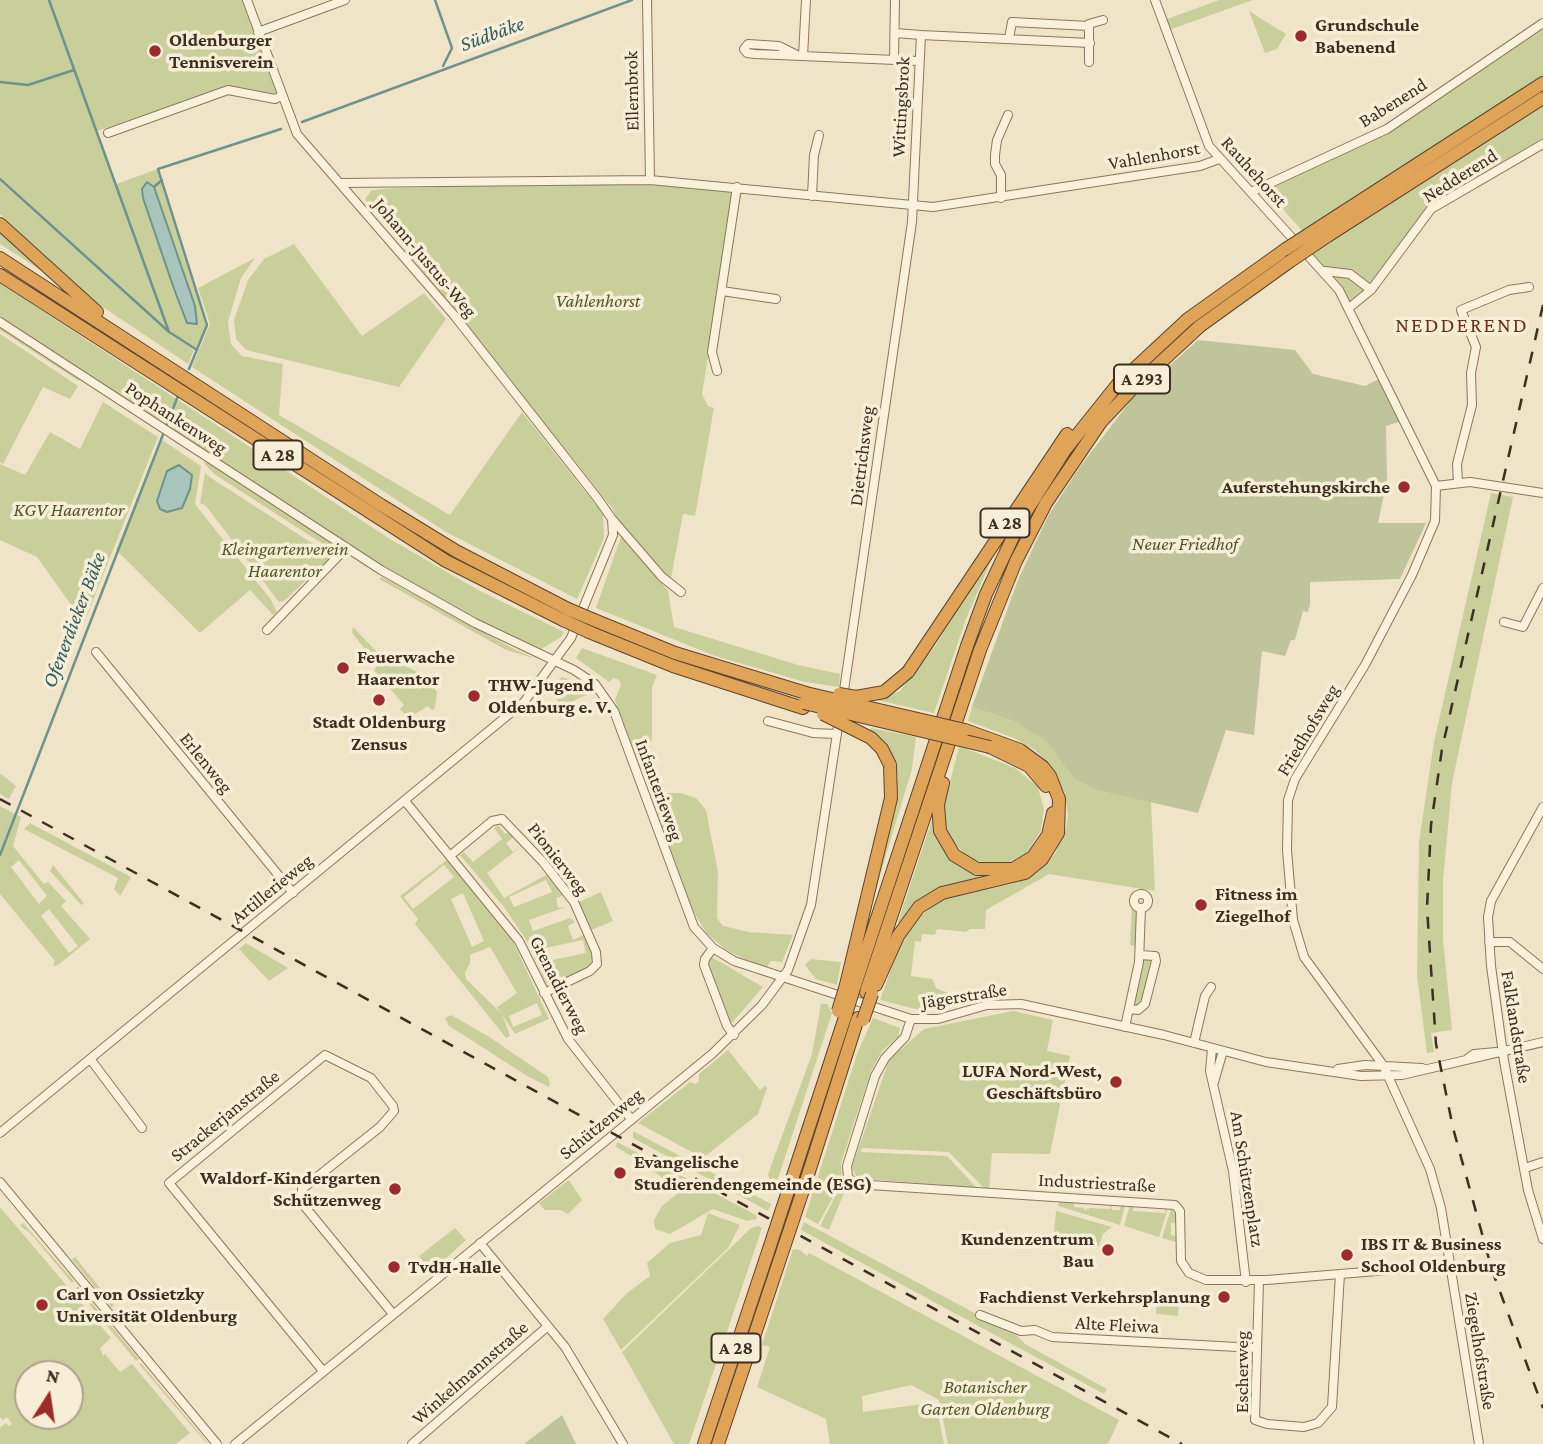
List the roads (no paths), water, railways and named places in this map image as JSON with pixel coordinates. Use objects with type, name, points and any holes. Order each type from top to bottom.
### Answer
[{"type":"highway","name":"A 293","points":[[855,1002],[986,594],[1022,518],[1082,427],[1117,385],[1188,319],[1325,231],[1543,83]]},
{"type":"highway","name":"A 293","points":[[1325,231],[1543,98]]},
{"type":"highway","points":[[0,224],[119,335]]},
{"type":"highway","name":"A 293","points":[[855,1002],[980,650],[1016,561],[1071,463],[1101,422],[1170,352],[1287,256]]},
{"type":"highway","name":"A 28","points":[[0,258],[456,551],[566,615]]},
{"type":"highway","name":"A 28","points":[[0,275],[446,561],[591,626],[652,659],[747,689]]},
{"type":"highway","name":"A 28","points":[[805,698],[869,696],[884,692],[908,672],[1052,453],[1092,404],[1117,385]]},
{"type":"highway","name":"A 28","points":[[591,626],[781,686],[864,733],[882,749],[890,765],[891,798],[855,1002],[853,1032],[719,1444]]},
{"type":"highway","name":"A 293","points":[[747,689],[805,698],[992,743],[1016,758],[1034,771],[1046,785],[1052,805],[1051,824],[1040,850],[1023,864],[1001,871],[966,864],[954,855],[940,831],[938,805],[949,761],[949,743]]},
{"type":"highway","name":"A 28","points":[[704,1444],[824,1079],[823,1059],[855,1002],[919,907],[942,893],[1025,873],[1042,859],[1054,843],[1061,811],[1050,776],[1033,758],[992,743]]},
{"type":"street","name":"Johann-Justus-Weg","points":[[247,0],[297,134],[453,314],[612,519],[662,577],[681,592]]},
{"type":"street","points":[[258,32],[345,0]]},
{"type":"street","name":"Ellernbrok","points":[[647,0],[650,180]]},
{"type":"street","points":[[800,56],[806,0]]},
{"type":"street","name":"Wittingsbrok","points":[[894,60],[895,0]]},
{"type":"street","name":"Rauhehorst","points":[[1155,0],[1201,130],[1219,159],[1325,271],[1349,308],[1436,486]]},
{"type":"street","points":[[1009,38],[1012,22],[1089,26],[1102,20]]},
{"type":"street","name":"Babenend","points":[[1251,192],[1387,128],[1543,23]]},
{"type":"street","points":[[1089,26],[1089,62]]},
{"type":"street","name":"Wittingsbrok","points":[[895,33],[921,34],[913,207]]},
{"type":"street","points":[[921,34],[1090,43]]},
{"type":"street","points":[[800,56],[775,46],[748,44],[744,49],[747,53],[800,56],[919,61]]},
{"type":"street","points":[[108,132],[228,90],[275,99],[281,96]]},
{"type":"street","points":[[1001,198],[1000,175],[995,164],[995,155],[997,140],[1008,115]]},
{"type":"street","points":[[812,196],[814,155],[819,135]]},
{"type":"street","name":"Nedderend","points":[[1349,308],[1371,290],[1431,209],[1543,144]]},
{"type":"street","name":"Vahlenhorst","points":[[341,183],[650,180],[913,207],[1001,198],[1200,166],[1219,159]]},
{"type":"street","points":[[717,371],[712,352],[737,187]]},
{"type":"street","name":"Dietrichsweg","points":[[841,709],[913,207]]},
{"type":"street","points":[[1325,271],[1350,274],[1371,290]]},
{"type":"street","points":[[1458,483],[1456,470],[1472,405],[1471,373],[1476,347],[1461,310],[1508,290],[1529,287]]},
{"type":"street","points":[[722,291],[776,299]]},
{"type":"street","name":"Pophankenweg","points":[[0,322],[346,548],[455,613],[555,662]]},
{"type":"street","points":[[1436,486],[1482,483],[1543,493]]},
{"type":"street","name":"Friedhofsweg","points":[[1382,1065],[1304,957],[1291,901],[1287,810],[1298,771],[1365,665],[1425,546],[1435,521],[1436,486]]},
{"type":"street","points":[[555,662],[571,638],[595,584],[613,535],[612,519]]},
{"type":"street","points":[[267,630],[346,548]]},
{"type":"street","points":[[1504,622],[1523,626],[1543,588]]},
{"type":"street","name":"Erlenweg","points":[[96,652],[293,893]]},
{"type":"street","name":"Artillerieweg","points":[[0,1133],[524,702],[555,662]]},
{"type":"street","name":"Infanterieweg","points":[[555,662],[589,680],[611,704],[688,915],[699,934],[713,948],[734,961],[783,978]]},
{"type":"street","name":"Schützenweg","points":[[235,1444],[734,1035],[783,978],[797,949],[811,905],[841,709]]},
{"type":"street","points":[[768,721],[813,733],[836,734]]},
{"type":"street","name":"Grenadierweg","points":[[405,800],[519,941],[568,1039],[631,1119]]},
{"type":"street","name":"Falklandstraße","points":[[1543,807],[1540,822],[1489,906],[1489,942],[1499,1051],[1543,1239]]},
{"type":"street","name":"Pionierweg","points":[[451,855],[492,821],[502,819],[510,824],[574,902],[596,952],[597,964],[590,971],[544,993]]},
{"type":"street","points":[[1125,1027],[1140,955],[1141,908]]},
{"type":"street","points":[[1489,942],[1510,942],[1543,969]]},
{"type":"street","points":[[713,948],[705,959],[719,1007],[734,1035]]},
{"type":"street","points":[[1129,1009],[1138,1010],[1145,1004],[1156,961],[1154,955],[1140,955]]},
{"type":"street","name":"Jägerstraße","points":[[783,978],[911,1019],[939,1019],[987,1005],[1012,1003],[1194,1042],[1289,1066],[1335,1070],[1361,1076],[1389,1076],[1422,1068]]},
{"type":"street","points":[[1194,1042],[1205,996],[1211,987]]},
{"type":"street","name":"Industriestraße","points":[[911,1019],[905,1037],[885,1058],[875,1076],[847,1166],[850,1180],[861,1186],[1175,1205],[1180,1211],[1179,1255],[1189,1273],[1206,1280],[1246,1282],[1450,1265]]},
{"type":"street","points":[[1422,1068],[1467,1059],[1474,1054],[1490,1050],[1499,1051],[1543,1042]]},
{"type":"street","name":"Am Schützenplatz","points":[[1212,1048],[1209,1064],[1233,1171],[1246,1282]]},
{"type":"street","name":"Am Schützenplatz","points":[[1214,1082],[1223,1051]]},
{"type":"street","name":"Strackerjanstraße","points":[[323,1371],[169,1183],[326,1055],[371,1077],[393,1106],[393,1116],[302,1189],[301,1202],[393,1314]]},
{"type":"street","points":[[91,1060],[142,1128]]},
{"type":"street","name":"Jägerstraße","points":[[1335,1070],[1382,1065],[1422,1068]]},
{"type":"street","name":"Ziegelhofstraße","points":[[1382,1065],[1430,1169],[1450,1265],[1479,1444]]},
{"type":"street","points":[[1525,1168],[1543,1162]]},
{"type":"street","points":[[0,1182],[217,1444]]},
{"type":"street","points":[[480,1243],[565,1347],[623,1444]]},
{"type":"street","name":"Escherweg","points":[[1259,1281],[1254,1415],[1259,1423],[1312,1426],[1323,1420],[1332,1408],[1340,1274]]},
{"type":"street","name":"Alte Fleiwa","points":[[980,1315],[1021,1331],[1035,1330],[1052,1337],[1256,1348]]},
{"type":"street","name":"Winkelmannstraße","points":[[412,1444],[548,1326]]},
{"type":"water","points":[[147,182],[154,187],[195,306],[197,324],[187,323],[173,286],[143,198],[142,189]]},
{"type":"water","points":[[179,465],[192,475],[190,489],[182,508],[167,512],[160,509],[157,501],[167,471]]},
{"type":"waterway","points":[[49,0],[169,332]]},
{"type":"waterway","points":[[435,0],[452,48],[443,66]]},
{"type":"waterway","name":"Südbäke","points":[[302,122],[632,0]]},
{"type":"waterway","points":[[0,82],[28,85],[74,70]]},
{"type":"waterway","name":"Ofenerdieker Bäke","points":[[189,369],[207,325],[158,169],[281,129]]},
{"type":"waterway","points":[[0,179],[169,332],[197,350]]},
{"type":"waterway","points":[[154,187],[162,180]]},
{"type":"waterway","name":"Ofenerdieker Bäke","points":[[166,426],[178,396]]},
{"type":"waterway","name":"Ofenerdieker Bäke","points":[[0,855],[164,432]]},
{"type":"railway","points":[[1543,305],[1442,749],[1431,825],[1427,908],[1436,1044],[1453,1128],[1492,1270],[1543,1408]]},
{"type":"railway","points":[[0,799],[1182,1444]]},
{"type":"place","name":"Grundschule Babenend","points":[[1301,36]]},
{"type":"place","name":"Oldenburger Tennisverein","points":[[155,51]]},
{"type":"place","name":"Auferstehungskirche","points":[[1404,487]]},
{"type":"place","name":"Feuerwache Haarentor","points":[[343,668]]},
{"type":"place","name":"THW-Jugend Oldenburg e. V.","points":[[474,696]]},
{"type":"place","name":"Stadt Oldenburg Zensus","points":[[379,700]]},
{"type":"place","name":"Fitness im Ziegelhof","points":[[1201,905]]},
{"type":"place","name":"LUFA Nord-West, Geschäftsbüro","points":[[1116,1082]]},
{"type":"place","name":"Evangelische Studierendengemeinde (ESG)","points":[[620,1173]]},
{"type":"place","name":"Waldorf-Kindergarten Schützenweg","points":[[395,1189]]},
{"type":"place","name":"Kundenzentrum Bau","points":[[1108,1250]]},
{"type":"place","name":"IBS IT & Business School Oldenburg","points":[[1347,1255]]},
{"type":"place","name":"TvdH-Halle","points":[[394,1267]]},
{"type":"place","name":"Fachdienst Verkehrsplanung","points":[[1224,1297]]},
{"type":"place","name":"Carl von Ossietzky Universität Oldenburg","points":[[42,1305]]},
{"type":"district","name":"NEDDEREND","points":[[1462,326]]},
{"type":"park label","name":"KGV Haarentor","points":[[69,510]]},
{"type":"park label","name":"Neuer Friedhof","points":[[1185,544]]},
{"type":"park label","name":"Kleingartenverein Haarentor","points":[[285,560]]},
{"type":"park label","name":"Botanischer Garten Oldenburg","points":[[985,1398]]}]
